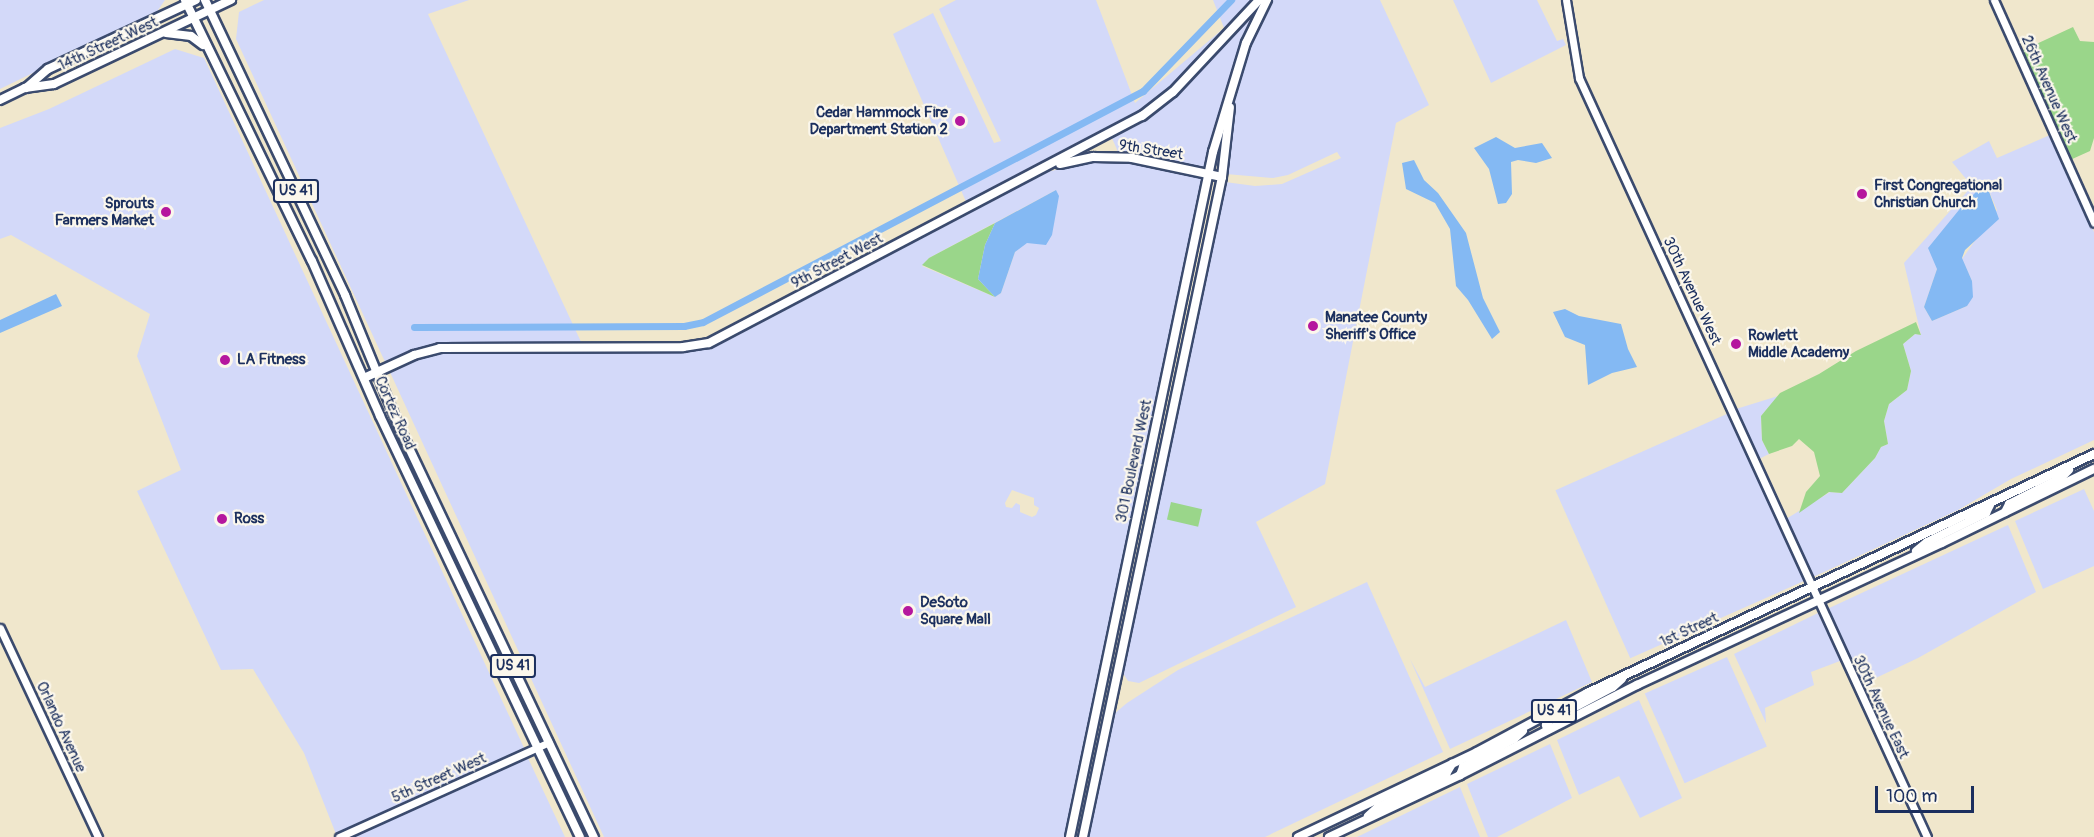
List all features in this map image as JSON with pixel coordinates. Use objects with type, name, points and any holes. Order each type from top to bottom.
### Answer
[{"type":"main road","name":"14th Street West","points":[[0,100],[26,88],[48,69],[186,2],[196,0]]},
{"type":"main road","name":"Cortez Road","points":[[205,0],[345,295],[375,373],[594,837]]},
{"type":"main road","name":"14th Street West","points":[[26,88],[54,84],[231,0]]},
{"type":"main road","name":"9th Street West","points":[[364,378],[414,355],[440,348],[683,347],[709,343],[1041,170],[1159,104],[1259,0]]},
{"type":"main road","name":"301 Boulevard West","points":[[1070,837],[1208,173],[1250,34],[1267,0]]},
{"type":"main road","name":"Cortez Road","points":[[186,2],[312,261],[364,378],[580,837]]},
{"type":"main road","points":[[164,33],[191,36],[208,49]]},
{"type":"main road","name":"301 Boulevard West","points":[[1083,837],[1222,177],[1232,92]]},
{"type":"main road","name":"9th Street","points":[[1041,170],[1080,159],[1116,157],[1222,177]]},
{"type":"main road","name":"1st Street","points":[[1298,837],[1452,764],[1629,673],[1990,505],[2094,454]]},
{"type":"main road","points":[[2005,512],[2009,504],[2062,477],[2076,463]]},
{"type":"main road","name":"1st Street","points":[[1329,837],[1460,775],[1546,730],[2094,469]]},
{"type":"main road","points":[[1908,558],[1927,542],[1986,513],[1990,505]]},
{"type":"main road","points":[[1546,730],[1549,721],[1613,687],[1629,673]]},
{"type":"main road","points":[[1460,775],[1463,767],[1514,740],[1532,722]]},
{"type":"main road","points":[[1361,822],[1378,807],[1446,774],[1452,764]]},
{"type":"street","name":"30th Avenue West","points":[[1566,0],[1579,78],[1811,588]]},
{"type":"street","name":"26th Avenue West","points":[[1994,0],[2094,223]]},
{"type":"street","name":"30th Avenue East","points":[[1811,588],[1927,837]]},
{"type":"street","name":"Orlando Avenue","points":[[0,627],[98,837]]},
{"type":"street","name":"5th Street West","points":[[339,837],[549,742]]},
{"type":"shaded area","points":[[0,0],[165,0],[156,13],[0,89]]},
{"type":"shaded area","points":[[264,0],[469,0],[428,14],[582,344],[455,344],[386,364],[236,39],[239,12]]},
{"type":"shaded area","points":[[956,0],[1096,0],[1135,103],[1224,28],[1213,0],[1254,0],[1171,90],[1141,113],[967,204],[893,34],[933,13],[994,143],[1001,141],[939,9]]},
{"type":"shaded area","points":[[1271,0],[1380,0],[1429,105],[1396,123],[1325,484],[1256,522],[1296,607],[1139,683],[1128,681],[1123,673],[1150,526],[1225,182],[1255,186],[1282,184],[1341,158],[1337,152],[1288,175],[1273,178],[1226,174],[1235,92],[1250,44]]},
{"type":"shaded area","points":[[1453,0],[1537,0],[1557,41],[1563,39],[1566,45],[1491,83]]},
{"type":"shaded area","points":[[1259,5],[1248,27],[1231,75],[1205,169],[1119,154],[1111,136],[1145,118],[1176,94]]},
{"type":"shaded area","points":[[175,49],[204,58],[525,750],[336,834],[304,753],[253,669],[221,670],[137,491],[181,470],[137,356],[150,314],[11,235],[0,239],[0,128],[49,109]]},
{"type":"shaded area","points":[[2050,135],[2094,232],[2094,440],[2011,479],[1958,510],[1811,578],[1786,519],[1830,492],[1842,493],[1875,458],[1881,447],[1888,444],[1884,421],[1889,404],[1907,390],[1911,371],[1903,344],[1915,334],[1921,335],[1904,263],[1972,186],[1952,162],[1989,141],[1997,158]],"holes":[[[1987,186],[1997,210],[1962,259],[1972,281],[1967,306],[1932,321],[1924,307],[1937,269]]]},
{"type":"shaded area","points":[[1093,161],[1132,162],[1204,176],[1065,837],[604,837],[389,370],[415,358],[441,352],[683,350],[711,346],[1043,173]],"holes":[[[1056,190],[1036,243],[1026,242],[1015,252],[1001,293],[995,297],[922,266],[929,258]],[[1012,490],[1034,498],[1034,505],[1039,508],[1036,515],[1032,517],[1020,512],[1020,505],[1016,503],[1012,508],[1006,507],[1005,503]]]},
{"type":"shaded area","points":[[1778,396],[1761,416],[1762,440],[1769,454],[1759,459],[1736,409]]},
{"type":"shaded area","points":[[1729,413],[1804,581],[1630,658],[1555,490]]},
{"type":"shaded area","points":[[2084,489],[2094,511],[2094,566],[2043,589],[2015,521]]},
{"type":"shaded area","points":[[2008,525],[2036,592],[1918,658],[1861,685],[1825,610]]},
{"type":"shaded area","points":[[1367,582],[1443,752],[1265,837],[1087,837],[1114,714],[1178,670]]},
{"type":"shaded area","points":[[1818,613],[1854,688],[1840,661],[1811,672],[1814,685],[1765,708],[1766,723],[1734,654]]},
{"type":"shaded area","points":[[1566,620],[1592,682],[1450,749],[1410,659],[1425,687]]},
{"type":"shaded area","points":[[1727,657],[1767,747],[1685,783],[1645,694]]},
{"type":"shaded area","points":[[1639,700],[1682,798],[1640,818],[1619,776],[1579,795],[1557,740]]},
{"type":"shaded area","points":[[1550,744],[1572,798],[1497,837],[1488,837],[1467,784]]},
{"type":"shaded area","points":[[527,756],[565,837],[348,837],[460,788]]},
{"type":"shaded area","points":[[1460,787],[1480,837],[1357,837]]},
{"type":"green space","points":[[2073,27],[2080,41],[2094,42],[2094,138],[2090,151],[2070,160],[2021,51]]},
{"type":"green space","points":[[995,223],[985,245],[978,279],[995,297],[922,265],[929,258]]},
{"type":"green space","points":[[1916,322],[1921,335],[1915,334],[1903,344],[1911,371],[1907,390],[1889,404],[1884,421],[1888,444],[1881,447],[1875,458],[1842,493],[1829,492],[1799,513],[1806,492],[1820,476],[1814,452],[1799,439],[1792,446],[1769,454],[1762,440],[1761,416],[1780,393],[1819,374],[1856,351]]},
{"type":"green space","points":[[1171,502],[1202,509],[1198,527],[1167,520]]},
{"type":"water","points":[[1496,137],[1515,148],[1542,143],[1552,158],[1536,163],[1518,160],[1511,162],[1512,194],[1506,203],[1498,204],[1489,169],[1474,148]]},
{"type":"water","points":[[1414,160],[1424,180],[1438,193],[1466,233],[1483,298],[1500,332],[1492,339],[1468,300],[1456,286],[1450,229],[1435,203],[1406,189],[1402,163]]},
{"type":"water","points":[[1987,186],[1999,219],[1965,250],[1962,258],[1972,281],[1973,297],[1967,306],[1932,321],[1924,307],[1937,269],[1928,248],[1963,205],[1981,187]]},
{"type":"water","points":[[1056,190],[1059,196],[1052,235],[1046,245],[1027,243],[1015,252],[1001,293],[995,297],[978,279],[985,245],[995,223]]},
{"type":"water","points":[[56,294],[62,306],[0,333],[0,320]]},
{"type":"water","points":[[1565,309],[1579,316],[1621,324],[1628,349],[1637,367],[1612,373],[1588,385],[1585,345],[1565,337],[1553,312]]},
{"type":"waterway","points":[[414,327],[684,326],[703,322],[1143,91],[1231,0]]},
{"type":"place","name":"Cedar Hammock Fire Department Station 2","points":[[960,121]]},
{"type":"place","name":"First Congregational Christian Church","points":[[1862,194]]},
{"type":"place","name":"Sprouts Farmers Market","points":[[166,212]]},
{"type":"place","name":"Manatee County Sheriff's Office","points":[[1313,326]]},
{"type":"place","name":"Rowlett Middle Academy","points":[[1736,344]]},
{"type":"place","name":"LA Fitness","points":[[225,360]]},
{"type":"place","name":"Ross","points":[[222,519]]},
{"type":"place","name":"DeSoto Square Mall","points":[[908,611]]}]
